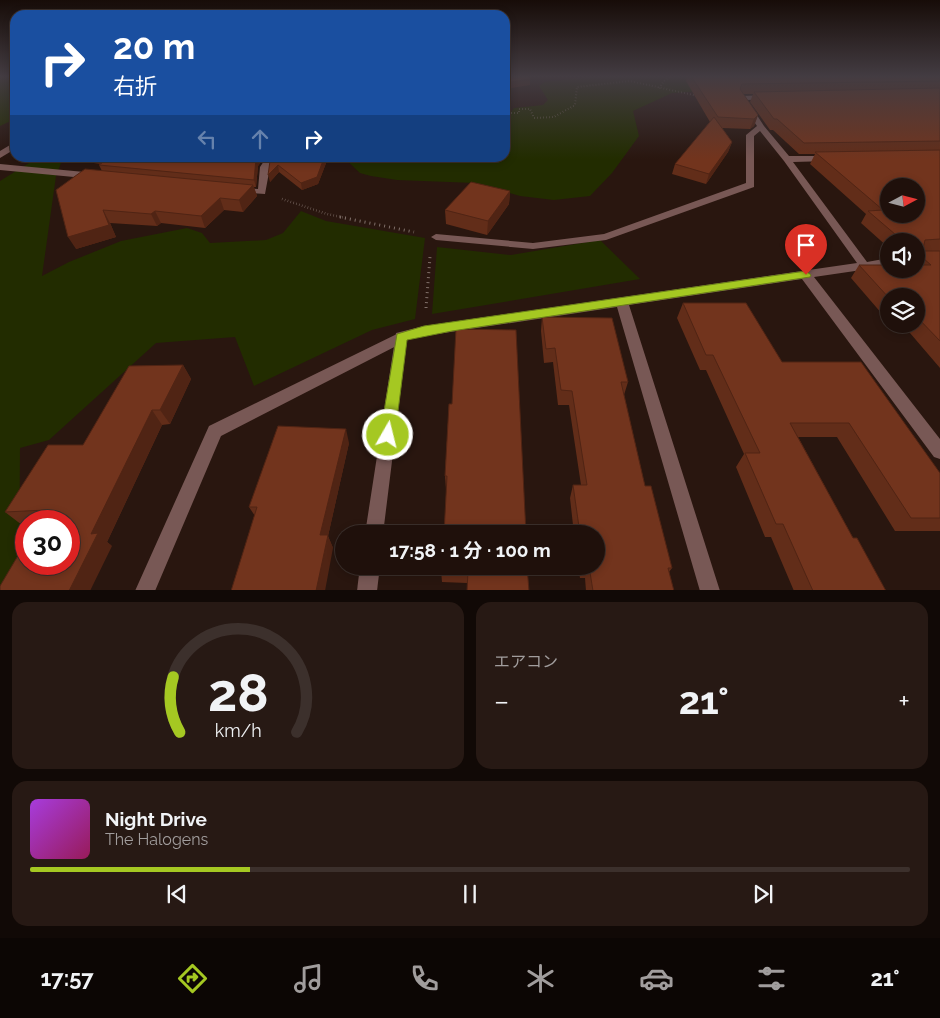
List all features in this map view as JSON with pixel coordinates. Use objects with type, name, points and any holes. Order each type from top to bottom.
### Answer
[{"type":"street","points":[[746,104],[864,265]]},
{"type":"street","points":[[436,237],[533,246],[606,237],[751,185],[750,135],[761,127]]},
{"type":"street","points":[[787,159],[844,158]]},
{"type":"street","points":[[233,190],[262,192],[265,167],[268,162]]},
{"type":"street","points":[[0,167],[107,177]]},
{"type":"street","points":[[145,590],[215,431],[401,337],[424,331],[880,263]]},
{"type":"street","points":[[806,275],[940,452]]},
{"type":"street","points":[[622,302],[710,590]]},
{"type":"street","points":[[375,525],[401,337]]},
{"type":"street","points":[[367,590],[369,575]]},
{"type":"path","points":[[510,113],[519,114],[519,110],[530,109],[534,118],[554,117],[575,104]]},
{"type":"path","points":[[262,192],[327,214],[436,237],[431,247],[424,331]]},
{"type":"green space","points":[[0,104],[10,104],[10,121],[0,126]]},
{"type":"green space","points":[[649,104],[633,111],[639,136],[612,173],[590,196],[554,200],[520,196],[475,183],[397,180],[360,173],[348,162],[510,162],[510,113],[514,108],[543,105]]},
{"type":"green space","points":[[31,162],[61,162],[56,176],[42,276],[69,262],[121,241],[187,228],[202,233],[210,243],[266,240],[283,233],[301,211],[326,221],[425,238],[415,319],[372,330],[254,386],[235,337],[156,343],[49,440],[20,448],[20,510],[15,510],[15,575],[19,575],[19,590],[0,590],[0,181]]},
{"type":"green space","points":[[600,240],[640,279],[432,314],[437,247],[511,255]]},
{"type":"building","points":[[709,104],[750,104],[758,115],[754,119],[718,117]]},
{"type":"building","points":[[763,104],[940,104],[940,141],[804,143],[777,119],[774,119]]},
{"type":"building","points":[[714,117],[732,142],[709,174],[675,164]]},
{"type":"building","points":[[940,150],[940,239],[925,240],[925,233],[894,233],[882,223],[925,223],[925,178],[880,178],[880,207],[815,152]]},
{"type":"building","points":[[103,162],[256,162],[254,180],[99,165]]},
{"type":"building","points":[[270,162],[323,162],[317,177],[301,183],[278,165],[268,175]]},
{"type":"building","points":[[85,169],[253,185],[239,200],[220,198],[201,216],[155,211],[151,214],[103,210],[109,225],[68,237],[56,190]]},
{"type":"building","points":[[471,182],[510,191],[488,221],[445,210]]},
{"type":"building","points":[[880,210],[880,221],[868,211]]},
{"type":"building","points":[[925,251],[940,251],[940,341],[925,325],[925,288],[880,288],[859,265],[880,265],[880,278],[925,278],[925,265],[931,265],[925,260]]},
{"type":"building","points":[[683,303],[746,303],[782,362],[861,362],[940,473],[940,518],[911,518],[849,423],[790,423],[853,538],[857,538],[885,590],[813,590],[783,524],[776,524],[745,453],[760,453],[713,355],[706,355]]},
{"type":"building","points":[[542,317],[612,318],[628,382],[621,382],[645,486],[651,486],[672,568],[668,568],[674,590],[593,590],[590,575],[605,575],[605,525],[579,525],[573,485],[587,485],[572,391],[561,390],[555,348],[546,349]]},
{"type":"building","points":[[456,329],[516,330],[526,525],[444,525],[449,404],[452,404]]},
{"type":"building","points":[[183,365],[160,410],[152,410],[91,534],[98,533],[80,569],[80,510],[15,510],[5,512],[48,445],[83,445],[129,366]]},
{"type":"building","points":[[278,426],[346,429],[320,535],[328,535],[316,590],[231,590],[257,507],[249,507]]},
{"type":"building","points":[[15,561],[15,575],[77,575],[70,590],[0,590],[0,586]]},
{"type":"building","points":[[468,575],[528,575],[529,590],[467,590]]},
{"type":"route","points":[[388,435],[401,337],[452,326],[806,275]]}]
